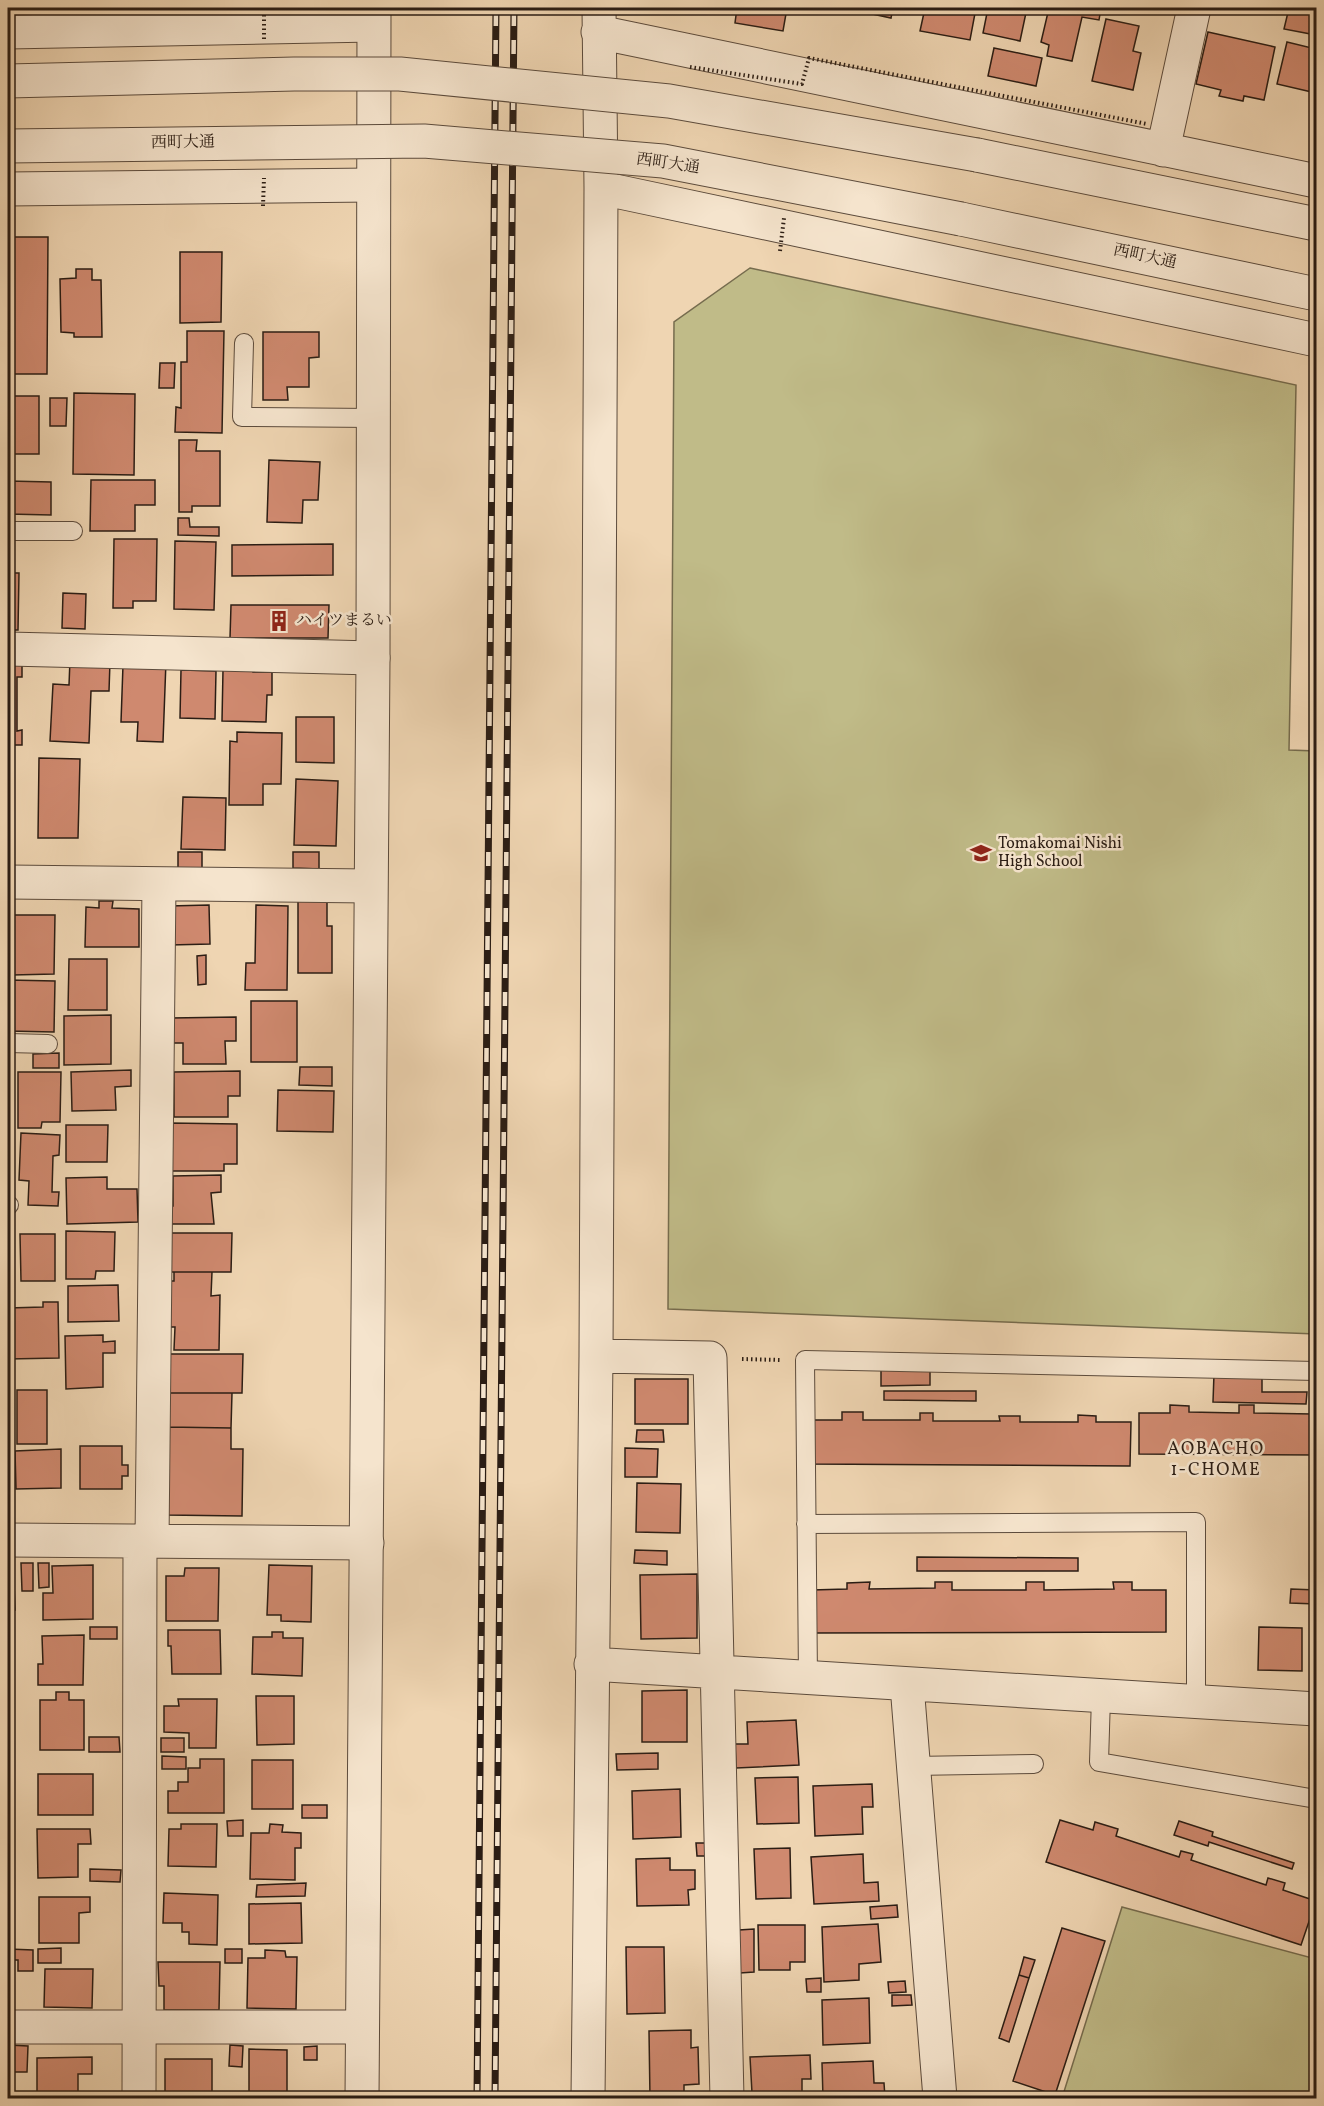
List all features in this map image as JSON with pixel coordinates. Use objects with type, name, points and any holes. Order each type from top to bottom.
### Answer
[{"type":"street","points":[[1155,137],[1194,8]]},
{"type":"street","points":[[8,32],[168,19],[373,16],[374,658],[370,886],[362,2098]]},
{"type":"street","points":[[588,2098],[596,1356],[601,188],[598,20],[1155,137],[1317,181]]},
{"type":"street","points":[[8,81],[294,74],[400,74],[669,101],[977,155],[1317,224]]},
{"type":"street","name":"西町大通","points":[[8,146],[424,141],[663,161],[961,219],[1317,294]]},
{"type":"street","points":[[8,189],[372,185]]},
{"type":"street","points":[[601,188],[1317,340]]},
{"type":"street","points":[[8,649],[374,658]]},
{"type":"street","points":[[8,882],[370,886]]},
{"type":"street","points":[[139,2098],[146,1541],[159,884]]},
{"type":"street","points":[[596,1356],[710,1358],[726,2098]]},
{"type":"street","points":[[8,1540],[367,1543]]},
{"type":"street","points":[[591,1664],[1317,1709]]},
{"type":"street","points":[[907,1685],[940,2098]]},
{"type":"street","points":[[8,2027],[362,2027]]},
{"type":"lane","points":[[244,343],[242,417],[373,418]]},
{"type":"lane","points":[[8,531],[73,531]]},
{"type":"lane","points":[[8,1043],[48,1044]]},
{"type":"lane","points":[[808,1678],[805,1360],[1317,1371]]},
{"type":"lane","points":[[806,1524],[1196,1522],[1196,1702]]},
{"type":"lane","points":[[1101,1696],[1099,1762],[1317,1799]]},
{"type":"lane","points":[[914,1766],[1034,1764]]},
{"type":"path","points":[[8,13],[264,10],[264,39],[275,39]]},
{"type":"path","points":[[684,66],[802,84],[809,58],[1155,137]]},
{"type":"path","points":[[263,206],[263,178],[274,178]]},
{"type":"path","points":[[780,251],[784,218]]},
{"type":"path","points":[[710,1358],[805,1360]]},
{"type":"shaded area","name":"Tomakomai Nishi High School","points":[[750,268],[1296,385],[1289,750],[1316,751],[1316,1334],[668,1309],[674,322]]},
{"type":"shaded area","points":[[1122,1907],[1316,1959],[1316,2098],[1062,2098]]},
{"type":"building","points":[[737,8],[787,8],[783,31],[735,23]]},
{"type":"building","points":[[858,8],[893,8],[891,18],[858,11]]},
{"type":"building","points":[[925,8],[976,8],[970,40],[920,31]]},
{"type":"building","points":[[988,8],[1027,8],[1020,41],[983,33]]},
{"type":"building","points":[[1049,8],[1101,8],[1099,20],[1082,17],[1072,61],[1047,56],[1049,45],[1041,42]]},
{"type":"building","points":[[1289,8],[1316,8],[1316,35],[1284,29]]},
{"type":"building","points":[[1106,19],[1139,26],[1133,51],[1141,53],[1133,90],[1092,81]]},
{"type":"building","points":[[1208,32],[1275,47],[1264,100],[1244,96],[1243,101],[1219,96],[1221,90],[1196,84]]},
{"type":"building","points":[[1287,42],[1316,49],[1316,93],[1277,84]]},
{"type":"building","points":[[994,48],[1042,58],[1036,86],[988,76]]},
{"type":"building","points":[[8,237],[48,237],[47,374],[8,374]]},
{"type":"building","points":[[180,252],[222,252],[221,322],[180,323]]},
{"type":"building","points":[[76,269],[92,269],[92,280],[101,280],[102,337],[74,337],[74,333],[61,332],[60,279],[76,278]]},
{"type":"building","points":[[187,331],[224,331],[222,433],[175,432],[176,407],[181,408],[181,362],[187,362]]},
{"type":"building","points":[[263,332],[319,332],[319,357],[309,358],[309,387],[287,387],[288,400],[263,400]]},
{"type":"building","points":[[160,363],[175,363],[174,388],[159,388]]},
{"type":"building","points":[[74,393],[135,394],[134,475],[73,474]]},
{"type":"building","points":[[8,396],[39,396],[39,454],[8,454]]},
{"type":"building","points":[[50,398],[67,398],[66,426],[50,426]]},
{"type":"building","points":[[179,440],[197,440],[196,451],[220,451],[220,506],[192,506],[192,512],[179,512]]},
{"type":"building","points":[[269,460],[320,462],[318,500],[303,500],[302,523],[267,522]]},
{"type":"building","points":[[91,480],[155,480],[155,505],[135,505],[135,531],[90,531]]},
{"type":"building","points":[[8,481],[51,482],[51,515],[8,514]]},
{"type":"building","points":[[178,518],[189,518],[190,527],[219,527],[219,536],[178,535]]},
{"type":"building","points":[[114,539],[157,539],[156,601],[133,601],[133,608],[113,608]]},
{"type":"building","points":[[175,541],[216,542],[214,610],[174,609]]},
{"type":"building","name":"ハイツまるい","points":[[333,544],[333,575],[232,576],[232,545]]},
{"type":"building","points":[[8,573],[19,573],[18,630],[8,630]]},
{"type":"building","points":[[63,593],[86,594],[85,629],[62,628]]},
{"type":"building","name":"ハイツまるい","points":[[231,605],[329,605],[328,638],[230,638]]},
{"type":"building","points":[[8,660],[22,660],[22,677],[17,677],[17,731],[22,730],[22,745],[8,745]]},
{"type":"building","points":[[70,660],[110,662],[109,691],[91,691],[89,743],[50,741],[53,684],[69,685]]},
{"type":"building","points":[[166,661],[163,742],[137,741],[138,722],[121,722],[123,665]]},
{"type":"building","points":[[253,665],[253,672],[272,672],[272,695],[267,695],[266,722],[222,721],[223,670]]},
{"type":"building","points":[[181,670],[216,671],[215,719],[180,718]]},
{"type":"building","points":[[296,717],[334,717],[334,763],[296,762]]},
{"type":"building","points":[[237,732],[282,733],[281,784],[263,784],[263,805],[229,805],[230,741],[237,742]]},
{"type":"building","points":[[39,758],[80,759],[78,838],[38,838]]},
{"type":"building","points":[[296,779],[338,781],[336,846],[294,845]]},
{"type":"building","points":[[183,797],[226,798],[225,850],[181,849]]},
{"type":"building","points":[[178,852],[202,852],[202,869],[178,869]]},
{"type":"building","points":[[293,852],[319,852],[319,869],[293,868]]},
{"type":"building","points":[[298,900],[327,900],[327,926],[332,926],[332,973],[298,973]]},
{"type":"building","points":[[99,901],[113,901],[112,908],[139,909],[139,947],[85,947],[86,907],[99,908]]},
{"type":"building","points":[[209,905],[210,944],[170,945],[169,906]]},
{"type":"building","points":[[256,905],[288,906],[287,990],[245,990],[246,963],[255,963]]},
{"type":"building","points":[[12,915],[55,915],[54,974],[12,975]]},
{"type":"building","points":[[206,955],[206,984],[198,985],[197,956]]},
{"type":"building","points":[[69,959],[107,959],[107,1010],[68,1010]]},
{"type":"building","points":[[8,980],[55,981],[54,1032],[8,1031]]},
{"type":"building","points":[[251,1001],[297,1001],[297,1062],[251,1062]]},
{"type":"building","points":[[111,1015],[111,1064],[64,1065],[64,1016]]},
{"type":"building","points":[[236,1017],[236,1041],[225,1041],[226,1064],[183,1064],[183,1043],[171,1043],[171,1018]]},
{"type":"building","points":[[59,1053],[59,1068],[33,1068],[33,1054]]},
{"type":"building","points":[[300,1067],[332,1067],[332,1086],[299,1085]]},
{"type":"building","points":[[131,1070],[131,1086],[115,1087],[116,1110],[72,1111],[71,1072]]},
{"type":"building","points":[[240,1071],[240,1096],[228,1096],[228,1117],[174,1117],[174,1072]]},
{"type":"building","points":[[18,1072],[61,1072],[60,1122],[42,1122],[41,1128],[18,1128]]},
{"type":"building","points":[[8,1074],[10,1074],[10,1113],[8,1113]]},
{"type":"building","points":[[278,1090],[334,1091],[333,1132],[277,1131]]},
{"type":"building","points":[[170,1123],[237,1124],[237,1164],[224,1164],[224,1171],[170,1171]]},
{"type":"building","points":[[66,1125],[108,1125],[107,1162],[66,1162]]},
{"type":"building","points":[[21,1133],[60,1135],[59,1155],[53,1156],[52,1192],[59,1192],[58,1206],[28,1205],[29,1181],[19,1180]]},
{"type":"building","points":[[221,1175],[221,1192],[211,1193],[214,1224],[168,1224],[168,1206],[173,1206],[173,1176]]},
{"type":"building","points":[[107,1177],[107,1189],[137,1189],[138,1222],[67,1224],[66,1178]]},
{"type":"building","points":[[66,1231],[115,1232],[114,1271],[96,1271],[95,1279],[66,1279]]},
{"type":"building","points":[[169,1233],[232,1233],[231,1272],[169,1272]]},
{"type":"building","points":[[20,1234],[55,1234],[55,1281],[21,1281]]},
{"type":"building","points":[[174,1272],[212,1272],[211,1296],[220,1295],[219,1350],[174,1350],[175,1327],[168,1327],[168,1281],[174,1281]]},
{"type":"building","points":[[118,1285],[119,1321],[68,1322],[68,1286]]},
{"type":"building","points":[[43,1302],[58,1302],[59,1358],[8,1359],[8,1308],[43,1307]]},
{"type":"building","points":[[103,1335],[103,1342],[115,1341],[115,1353],[103,1353],[103,1387],[66,1389],[65,1336]]},
{"type":"building","points":[[167,1354],[243,1354],[242,1393],[167,1393]]},
{"type":"building","points":[[881,1370],[930,1370],[930,1385],[881,1386]]},
{"type":"building","points":[[8,1373],[10,1373],[10,1411],[8,1411]]},
{"type":"building","points":[[1214,1374],[1262,1375],[1262,1392],[1307,1392],[1306,1404],[1213,1402]]},
{"type":"building","points":[[635,1379],[688,1379],[688,1424],[635,1424]]},
{"type":"building","points":[[17,1390],[47,1390],[47,1444],[17,1444]]},
{"type":"building","points":[[884,1391],[976,1391],[976,1401],[884,1400]]},
{"type":"building","points":[[167,1393],[232,1393],[231,1428],[167,1427]]},
{"type":"building","points":[[1170,1405],[1189,1406],[1189,1412],[1239,1413],[1239,1405],[1254,1405],[1254,1413],[1312,1414],[1312,1405],[1316,1405],[1316,1455],[1139,1454],[1139,1413],[1170,1413]]},
{"type":"building","points":[[842,1412],[863,1412],[863,1420],[920,1420],[920,1413],[933,1413],[933,1421],[1000,1421],[999,1416],[1020,1416],[1020,1422],[1078,1422],[1078,1415],[1096,1416],[1096,1422],[1131,1422],[1130,1466],[810,1464],[811,1420],[842,1420]]},
{"type":"building","points":[[167,1427],[231,1428],[231,1449],[243,1449],[242,1516],[166,1515]]},
{"type":"building","points":[[637,1430],[663,1430],[664,1442],[636,1442]]},
{"type":"building","points":[[80,1446],[122,1446],[122,1465],[128,1465],[128,1476],[122,1476],[122,1489],[80,1489]]},
{"type":"building","points":[[625,1448],[658,1449],[657,1477],[625,1477]]},
{"type":"building","points":[[61,1449],[61,1488],[16,1489],[15,1451]]},
{"type":"building","points":[[637,1483],[681,1484],[680,1533],[636,1532]]},
{"type":"building","points":[[635,1550],[667,1551],[667,1565],[634,1563]]},
{"type":"building","points":[[917,1557],[1078,1558],[1078,1571],[917,1571]]},
{"type":"building","points":[[21,1563],[33,1563],[33,1591],[22,1591]]},
{"type":"building","points":[[38,1563],[49,1563],[49,1587],[39,1588]]},
{"type":"building","points":[[8,1564],[9,1584],[14,1583],[15,1610],[8,1610]]},
{"type":"building","points":[[93,1565],[93,1619],[43,1620],[43,1593],[53,1593],[52,1566]]},
{"type":"building","points":[[269,1565],[312,1566],[311,1622],[281,1621],[281,1615],[267,1615]]},
{"type":"building","points":[[185,1568],[219,1568],[218,1621],[166,1621],[166,1576],[184,1576]]},
{"type":"building","points":[[697,1574],[697,1638],[641,1639],[640,1575]]},
{"type":"building","points":[[870,1582],[869,1589],[935,1588],[935,1582],[952,1582],[952,1590],[1026,1590],[1026,1582],[1044,1582],[1044,1590],[1114,1589],[1113,1582],[1132,1582],[1132,1590],[1166,1590],[1166,1632],[812,1633],[812,1590],[847,1589],[847,1583]]},
{"type":"building","points":[[1291,1589],[1316,1590],[1316,1604],[1290,1603]]},
{"type":"building","points":[[90,1627],[117,1627],[117,1639],[90,1639]]},
{"type":"building","points":[[1259,1627],[1302,1628],[1302,1671],[1258,1670]]},
{"type":"building","points":[[168,1630],[220,1630],[221,1674],[172,1674]]},
{"type":"building","points":[[272,1632],[283,1632],[283,1638],[303,1638],[302,1676],[252,1674],[253,1637],[272,1637]]},
{"type":"building","points":[[84,1635],[83,1685],[38,1685],[38,1664],[43,1664],[42,1636]]},
{"type":"building","points":[[8,1642],[13,1642],[13,1683],[8,1683]]},
{"type":"building","points":[[687,1690],[687,1742],[642,1742],[642,1691]]},
{"type":"building","points":[[56,1692],[69,1692],[69,1700],[84,1700],[84,1750],[40,1750],[40,1700],[56,1700]]},
{"type":"building","points":[[256,1696],[294,1696],[294,1744],[257,1745]]},
{"type":"building","points":[[178,1699],[217,1699],[216,1748],[189,1748],[189,1733],[164,1732],[164,1706],[179,1706]]},
{"type":"building","points":[[796,1720],[799,1765],[736,1768],[735,1744],[748,1744],[747,1722]]},
{"type":"building","points":[[89,1737],[119,1737],[120,1752],[89,1752]]},
{"type":"building","points":[[161,1738],[184,1738],[184,1752],[161,1752]]},
{"type":"building","points":[[658,1753],[658,1769],[617,1770],[616,1754]]},
{"type":"building","points":[[162,1756],[186,1757],[186,1769],[162,1769]]},
{"type":"building","points":[[200,1759],[224,1759],[224,1813],[168,1813],[168,1791],[178,1791],[178,1782],[188,1782],[188,1768],[200,1768]]},
{"type":"building","points":[[252,1760],[293,1760],[293,1809],[252,1809]]},
{"type":"building","points":[[38,1774],[93,1774],[93,1815],[38,1815]]},
{"type":"building","points":[[798,1777],[799,1823],[757,1824],[755,1778]]},
{"type":"building","points":[[872,1784],[873,1807],[862,1807],[863,1834],[815,1836],[813,1786]]},
{"type":"building","points":[[680,1789],[681,1837],[633,1839],[632,1791]]},
{"type":"building","points":[[302,1805],[327,1805],[327,1818],[302,1818]]},
{"type":"building","points":[[243,1820],[243,1836],[228,1836],[227,1821]]},
{"type":"building","points":[[1060,1820],[1093,1830],[1095,1822],[1118,1829],[1116,1836],[1179,1857],[1181,1851],[1193,1854],[1191,1860],[1266,1885],[1268,1878],[1285,1883],[1283,1890],[1316,1901],[1301,1945],[1046,1862]]},
{"type":"building","points":[[1179,1821],[1213,1832],[1212,1836],[1294,1863],[1292,1869],[1209,1842],[1208,1846],[1174,1835]]},
{"type":"building","points":[[181,1824],[217,1824],[216,1867],[168,1866],[169,1829],[181,1829]]},
{"type":"building","points":[[270,1824],[283,1825],[282,1832],[301,1833],[301,1848],[295,1848],[295,1880],[250,1879],[251,1833],[269,1833]]},
{"type":"building","points":[[37,1829],[90,1829],[91,1844],[78,1844],[78,1877],[38,1878]]},
{"type":"building","points":[[696,1843],[705,1843],[706,1856],[697,1856]]},
{"type":"building","points":[[790,1848],[791,1898],[756,1899],[754,1849]]},
{"type":"building","points":[[863,1854],[864,1883],[878,1882],[879,1901],[814,1904],[811,1857]]},
{"type":"building","points":[[670,1858],[670,1870],[695,1870],[695,1889],[688,1890],[689,1905],[637,1906],[636,1859]]},
{"type":"building","points":[[90,1869],[121,1870],[120,1882],[90,1881]]},
{"type":"building","points":[[306,1883],[305,1896],[256,1897],[257,1885]]},
{"type":"building","points":[[164,1893],[218,1895],[217,1945],[189,1944],[189,1932],[182,1932],[182,1923],[163,1923]]},
{"type":"building","points":[[39,1897],[90,1897],[90,1912],[79,1913],[79,1943],[39,1943]]},
{"type":"building","points":[[301,1903],[302,1943],[249,1944],[249,1904]]},
{"type":"building","points":[[897,1905],[898,1917],[871,1919],[870,1907]]},
{"type":"building","points":[[878,1924],[881,1962],[859,1964],[859,1980],[824,1982],[822,1927]]},
{"type":"building","points":[[758,1925],[805,1925],[805,1962],[790,1962],[790,1970],[759,1970]]},
{"type":"building","points":[[1062,1928],[1105,1941],[1055,2095],[1013,2081]]},
{"type":"building","points":[[754,1929],[754,1972],[740,1973],[739,1930]]},
{"type":"building","points":[[626,1947],[664,1947],[665,2013],[627,2014]]},
{"type":"building","points":[[61,1948],[61,1963],[38,1963],[38,1949]]},
{"type":"building","points":[[8,1949],[33,1950],[33,1971],[18,1971],[18,1960],[8,1960]]},
{"type":"building","points":[[225,1949],[242,1949],[242,1963],[225,1963]]},
{"type":"building","points":[[265,1950],[285,1951],[286,1957],[297,1957],[296,2009],[247,2008],[248,1958],[265,1958]]},
{"type":"building","points":[[1024,1957],[1035,1960],[1029,1978],[1019,1975]]},
{"type":"building","points":[[158,1962],[220,1962],[219,2010],[164,2010],[164,1986],[159,1986]]},
{"type":"building","points":[[8,1963],[13,1963],[13,2007],[8,2007]]},
{"type":"building","points":[[45,1969],[93,1969],[92,2008],[44,2007]]},
{"type":"building","points":[[1019,1975],[1029,1978],[1009,2042],[999,2038]]},
{"type":"building","points":[[821,1978],[821,1992],[807,1992],[806,1979]]},
{"type":"building","points":[[905,1981],[906,1992],[889,1993],[888,1982]]},
{"type":"building","points":[[892,1995],[911,1995],[912,2005],[892,2006]]},
{"type":"building","points":[[869,1998],[870,2043],[823,2045],[822,2000]]},
{"type":"building","points":[[691,2030],[691,2048],[698,2047],[699,2084],[684,2085],[684,2098],[650,2098],[649,2031]]},
{"type":"building","points":[[8,2045],[28,2046],[27,2072],[8,2072]]},
{"type":"building","points":[[230,2045],[243,2046],[242,2067],[229,2066]]},
{"type":"building","points":[[317,2046],[317,2060],[304,2060],[304,2047]]},
{"type":"building","points":[[249,2049],[287,2050],[287,2098],[249,2098]]},
{"type":"building","points":[[810,2055],[811,2079],[802,2079],[802,2098],[759,2098],[759,2093],[752,2093],[750,2057]]},
{"type":"building","points":[[92,2057],[92,2074],[78,2074],[78,2098],[37,2098],[37,2058]]},
{"type":"building","points":[[165,2059],[212,2059],[212,2098],[165,2098]]},
{"type":"building","points":[[873,2061],[874,2083],[884,2083],[885,2098],[823,2098],[822,2063]]},
{"type":"building","points":[[114,2092],[114,2098],[83,2098],[83,2093]]},
{"type":"railway","points":[[477,2098],[496,8]]},
{"type":"railway","points":[[495,2098],[514,8]]},
{"type":"place","name":"ハイツまるい","points":[[279,621]]},
{"type":"place","name":"Tomakomai Nishi High School","points":[[981,853]]},
{"type":"district","name":"AOBACHO 1-CHOME","points":[[1216,1459]]}]
